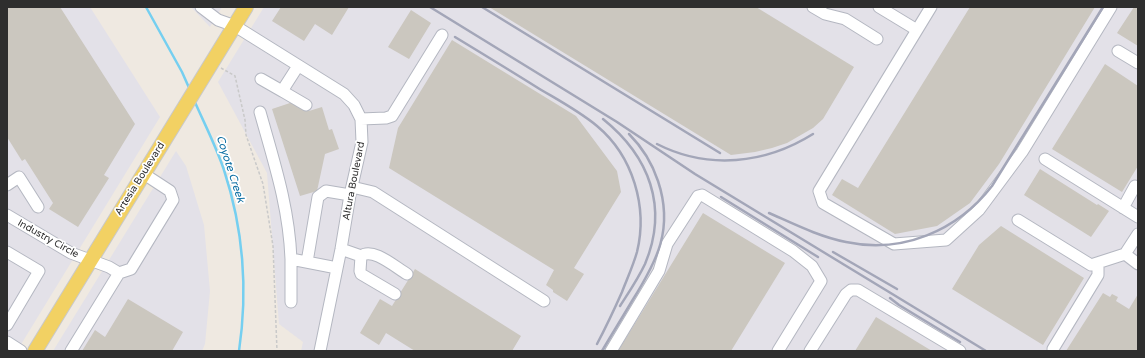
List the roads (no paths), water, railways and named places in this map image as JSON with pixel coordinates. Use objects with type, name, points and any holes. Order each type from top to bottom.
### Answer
[{"type":"main road","name":"Artesia Boulevard","points":[[37,350],[90,260],[246,7]]},
{"type":"street","name":"Altura Boulevard","points":[[201,7],[218,20],[235,26],[344,94],[354,105],[360,119],[362,142],[351,191],[324,349]]},
{"type":"street","points":[[813,7],[826,14],[845,19],[877,39]]},
{"type":"street","points":[[879,7],[917,30]]},
{"type":"street","points":[[931,7],[819,191],[823,203],[894,244],[946,240],[979,210],[1022,152],[1111,7]]},
{"type":"street","points":[[360,119],[386,118],[392,116],[442,34]]},
{"type":"street","points":[[1118,51],[1138,63]]},
{"type":"street","points":[[282,91],[298,66]]},
{"type":"street","points":[[261,79],[306,105]]},
{"type":"street","points":[[260,112],[284,197],[290,239],[291,302]]},
{"type":"street","points":[[1045,159],[1138,217]]},
{"type":"street","points":[[71,351],[119,273],[131,269],[173,200],[170,191],[144,174]]},
{"type":"street","points":[[7,185],[19,177],[38,207]]},
{"type":"street","points":[[1123,208],[1137,185]]},
{"type":"street","points":[[307,262],[318,197],[326,191],[373,192],[544,301]]},
{"type":"street","points":[[611,351],[659,271],[667,244],[698,196],[702,194],[793,251],[812,266],[821,281],[778,351]]},
{"type":"street","name":"Industry Circle","points":[[7,216],[71,253],[109,267],[119,273]]},
{"type":"street","points":[[1018,220],[1091,265],[1125,254],[1138,234]]},
{"type":"street","points":[[341,249],[361,256],[373,254],[407,274]]},
{"type":"street","points":[[7,252],[39,271],[7,325]]},
{"type":"street","points":[[1125,254],[1137,263]]},
{"type":"street","points":[[361,256],[361,274],[395,294]]},
{"type":"street","points":[[291,259],[337,268]]},
{"type":"street","points":[[1054,349],[1098,275],[1098,263]]},
{"type":"street","points":[[810,351],[846,294],[851,290],[858,290],[960,351]]},
{"type":"street","points":[[7,342],[21,351]]},
{"type":"waterway","name":"Coyote Creek","points":[[146,7],[182,72],[190,90]]},
{"type":"waterway","name":"Coyote Creek","points":[[194,100],[221,161],[236,214],[242,259],[243,282],[242,328],[239,351]]},
{"type":"railway","points":[[430,7],[617,122],[695,174],[986,351]]},
{"type":"railway","points":[[482,7],[720,153]]},
{"type":"railway","points":[[769,213],[807,230],[836,240],[867,245],[888,245],[908,241],[945,227],[978,202],[992,186],[1103,7]]},
{"type":"railway","points":[[455,37],[568,106],[597,126],[610,138],[628,167],[635,183],[639,200],[640,235],[637,252],[632,267],[622,292],[597,344]]},
{"type":"railway","points":[[603,119],[632,149],[643,166],[650,184],[654,203],[655,222],[652,243],[645,264],[620,306]]},
{"type":"railway","points":[[602,351],[649,272],[660,244],[663,230],[663,198],[658,181],[646,156],[629,134]]},
{"type":"railway","points":[[657,144],[696,158],[736,160],[776,152],[813,134]]},
{"type":"railway","points":[[721,197],[818,257]]},
{"type":"railway","points":[[833,252],[897,289]]},
{"type":"railway","points":[[890,298],[960,342]]}]
